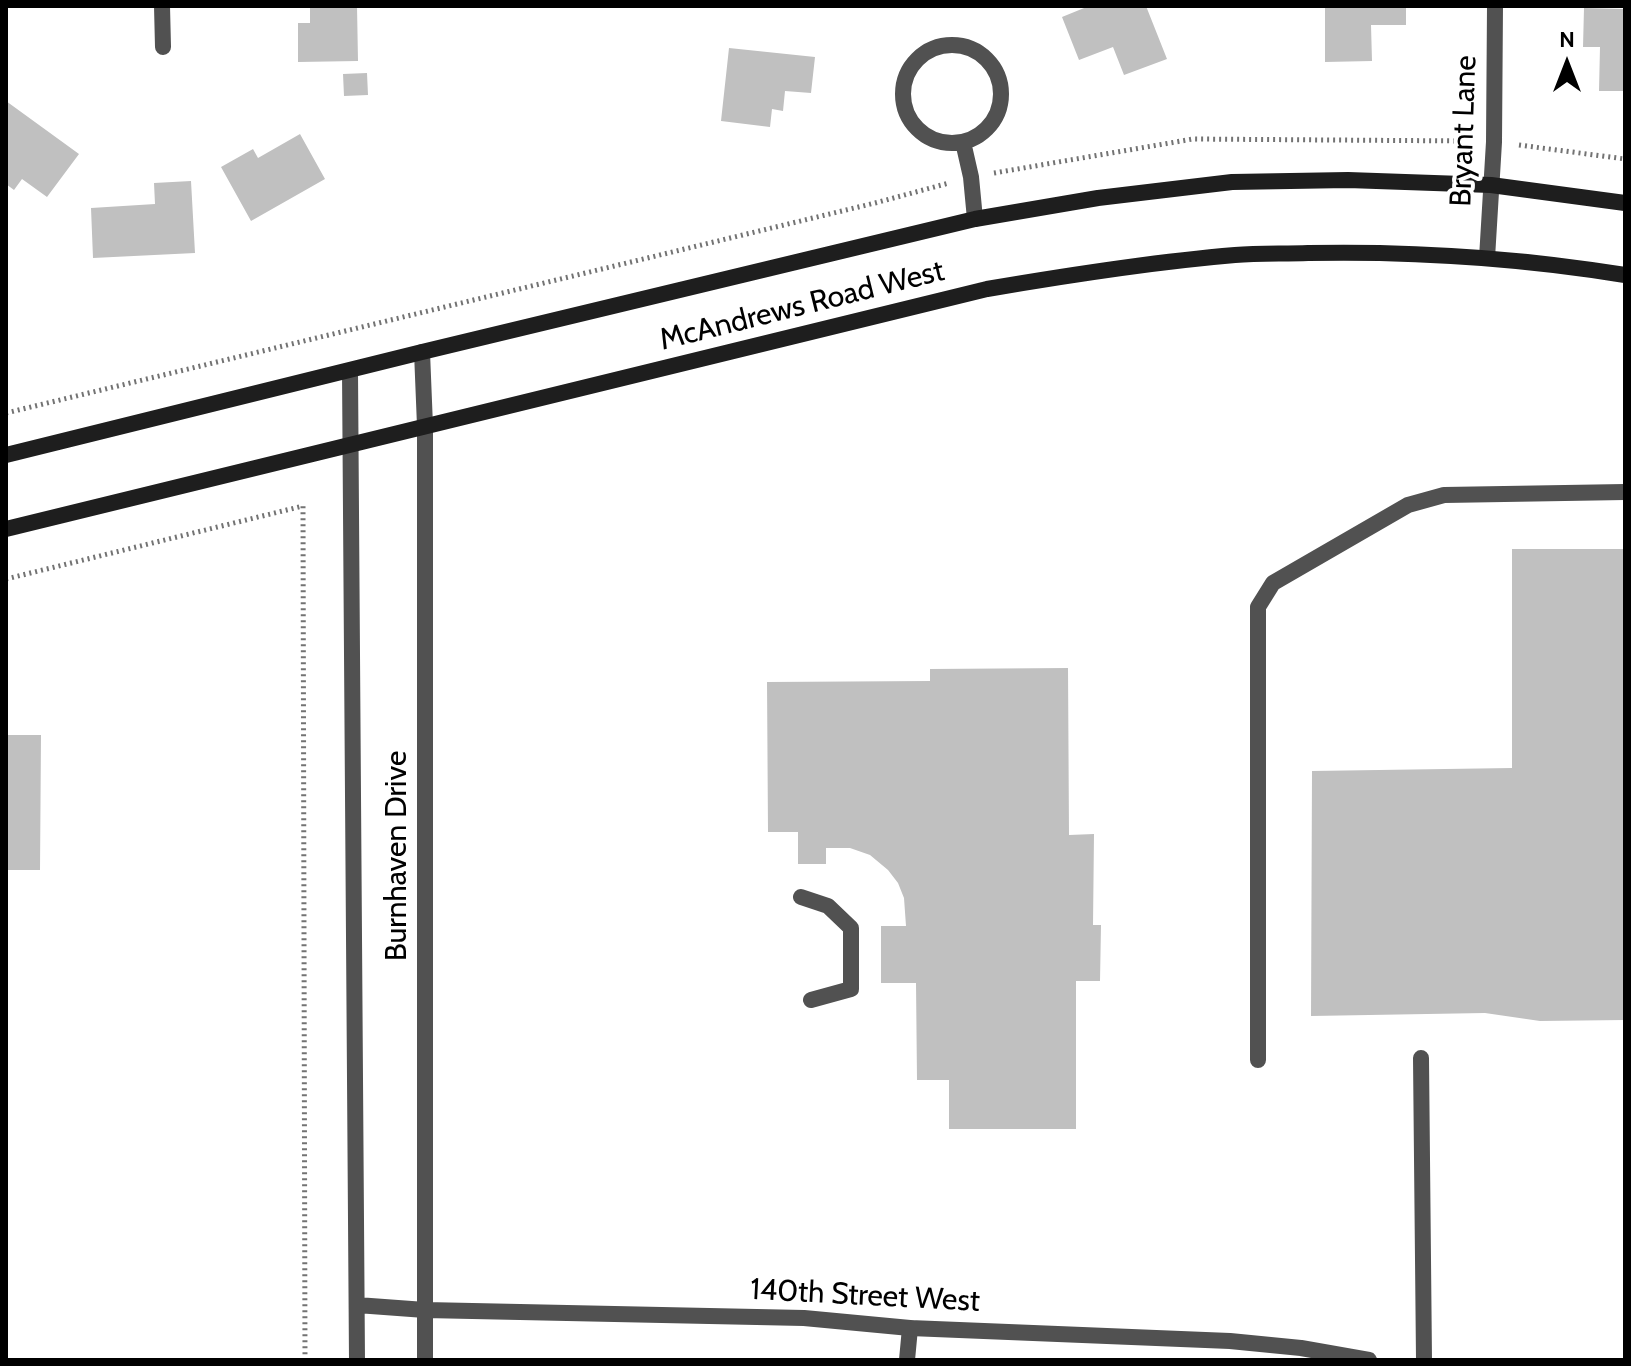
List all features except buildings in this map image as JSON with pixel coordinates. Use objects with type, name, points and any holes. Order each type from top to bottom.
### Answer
[{"type":"main road","name":"McAndrews Road West","points":[[6,455],[975,219],[1098,198],[1232,182],[1348,180],[1491,185],[1625,203]]},
{"type":"main road","name":"McAndrews Road West","points":[[6,529],[987,289],[1107,268],[1237,255],[1363,252],[1487,258],[1625,275]]},
{"type":"street","points":[[162,6],[163,47]]},
{"type":"street","name":"Bryant Lane","points":[[1487,258],[1494,142],[1495,6]]},
{"type":"street","points":[[941,46],[958,46],[974,51],[988,61],[997,75],[1001,92],[999,108],[991,124],[963,142],[947,143],[920,132],[904,107],[905,77],[925,53],[941,46]]},
{"type":"street","points":[[963,142],[971,177],[975,219]]},
{"type":"street","name":"Burnhaven Drive","points":[[422,352],[425,426],[425,1360]]},
{"type":"street","name":"Burnhaven Drive","points":[[350,371],[357,1360]]},
{"type":"street","points":[[1258,1060],[1258,607],[1273,583],[1408,505],[1444,495],[1625,492]]},
{"type":"street","points":[[801,897],[828,906],[851,928],[851,989],[811,1000]]},
{"type":"street","points":[[1421,1058],[1424,1360]]},
{"type":"street","name":"140th Street West","points":[[357,1305],[425,1310],[804,1318],[910,1328],[1230,1341],[1301,1348],[1369,1360]]},
{"type":"street","points":[[907,1360],[910,1328]]},
{"type":"path","points":[[6,579],[303,506],[305,1360]]}]
